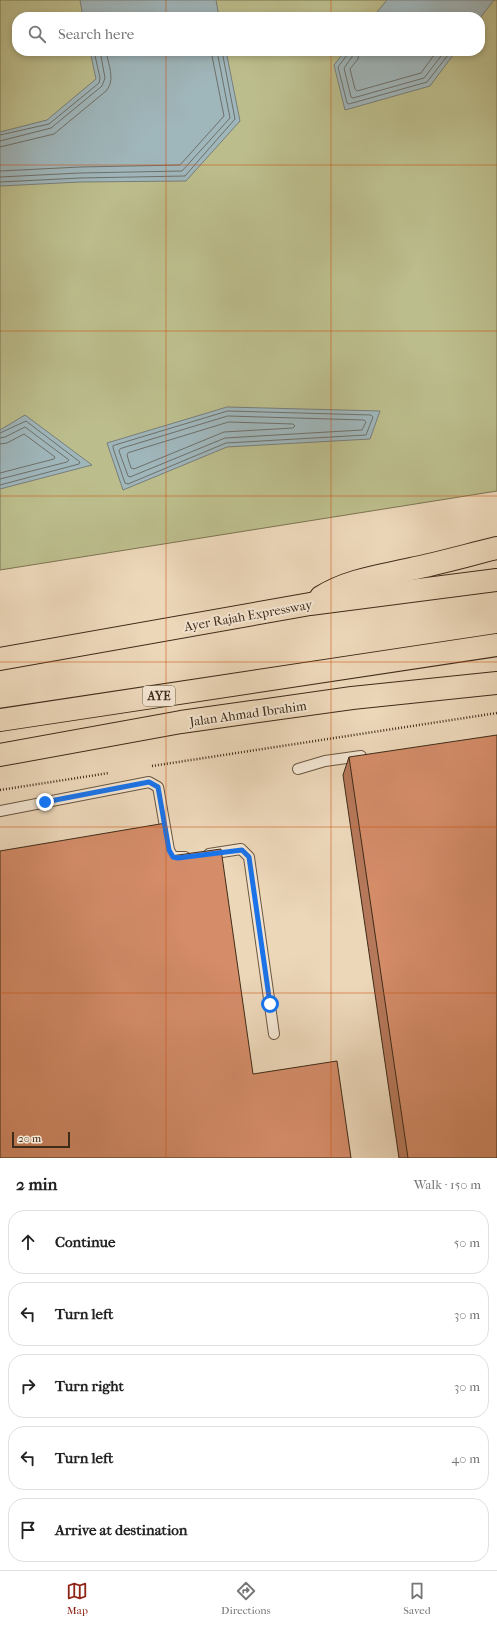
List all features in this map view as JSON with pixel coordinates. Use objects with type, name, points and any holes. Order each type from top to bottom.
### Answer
[{"type":"main road","points":[[310,604],[331,590],[350,582],[438,563],[497,548]]},
{"type":"main road","name":"Ayer Rajah Expressway","points":[[0,659],[310,604],[497,580]]},
{"type":"main road","name":"AYE","points":[[0,720],[497,645]]},
{"type":"main road","name":"Jalan Ahmad Ibrahim","points":[[0,755],[181,722],[352,698],[497,683]]},
{"type":"lane","points":[[298,769],[325,761],[370,755]]},
{"type":"lane","points":[[0,811],[149,782],[158,787],[170,853],[173,857],[178,858],[242,850],[249,857],[274,1034]]},
{"type":"path","points":[[150,767],[497,713]]},
{"type":"path","points":[[0,790],[110,773]]},
{"type":"green space","points":[[0,0],[497,0],[497,491],[0,570]]},
{"type":"water","points":[[80,0],[216,0],[218,12],[82,12]]},
{"type":"water","points":[[387,0],[494,0],[485,12],[377,12]]},
{"type":"water","points":[[91,56],[227,56],[240,121],[186,181],[80,182],[0,186],[0,132],[47,120],[96,79]]},
{"type":"water","points":[[341,56],[452,56],[430,86],[345,110],[334,65]]},
{"type":"water","points":[[227,407],[380,411],[370,439],[227,447],[123,490],[107,443]]},
{"type":"water","points":[[25,415],[92,465],[0,489],[0,430]]},
{"type":"building","points":[[497,735],[497,1158],[408,1158],[349,757]]},
{"type":"building","points":[[166,823],[171,856],[221,849],[253,1074],[337,1061],[351,1158],[0,1158],[0,851]]},
{"type":"route","points":[[45,802],[149,782],[154,783],[158,787],[169,850],[173,857],[178,858],[242,850],[245,852],[249,857],[270,1004]]}]
